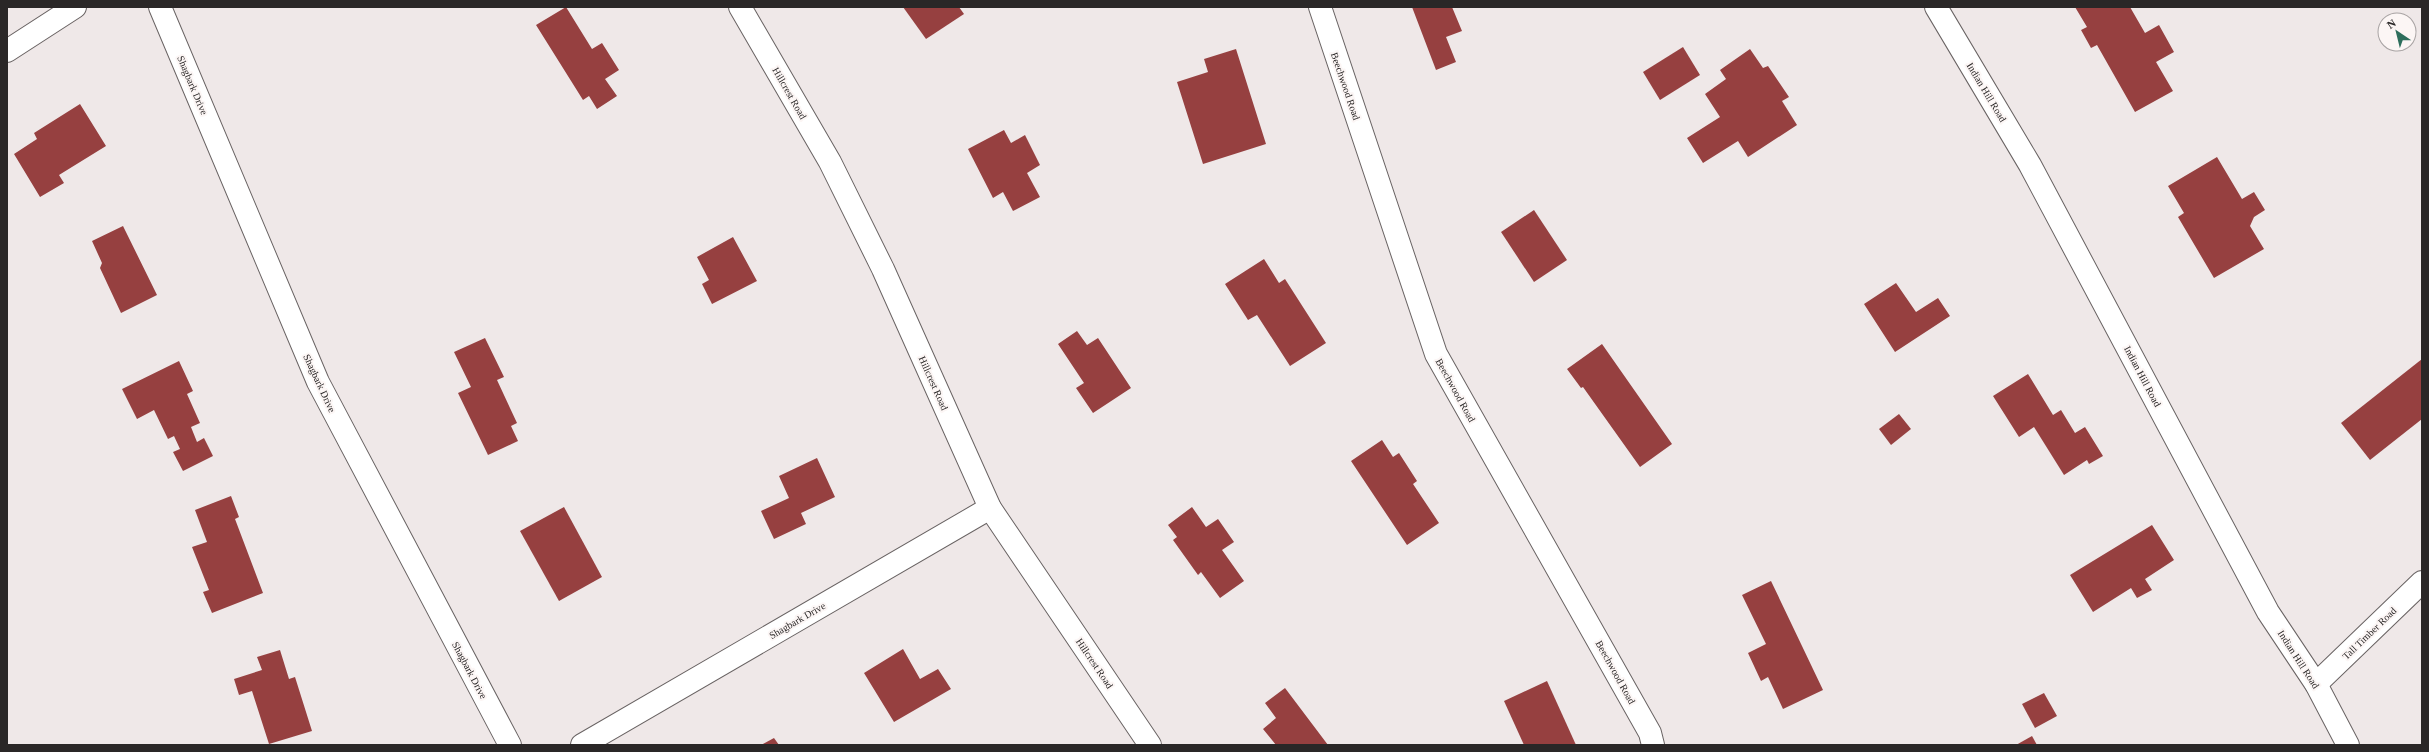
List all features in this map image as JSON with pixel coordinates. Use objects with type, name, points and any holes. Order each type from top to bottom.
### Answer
[{"type":"street","points":[[7,51],[75,7]]},
{"type":"street","name":"Shagbark Drive","points":[[160,7],[318,382],[510,745]]},
{"type":"street","name":"Hillcrest Road","points":[[740,7],[830,162],[883,269],[990,508],[1150,745]]},
{"type":"street","name":"Beechwood Road","points":[[1320,7],[1436,354],[1650,733],[1653,745]]},
{"type":"street","name":"Indian Hill Road","points":[[1936,7],[2030,165],[2268,612],[2316,684],[2348,745]]},
{"type":"street","name":"Shagbark Drive","points":[[582,745],[990,508]]},
{"type":"street","name":"Tall Timber Road","points":[[2316,684],[2422,582]]},
{"type":"building","points":[[566,7],[592,49],[602,43],[619,70],[605,79],[617,96],[597,109],[589,96],[583,100],[536,25]]},
{"type":"building","points":[[903,7],[959,7],[964,14],[926,39]]},
{"type":"building","points":[[1412,7],[1452,7],[1462,31],[1446,37],[1456,62],[1436,70]]},
{"type":"building","points":[[2075,7],[2130,7],[2145,33],[2159,25],[2174,52],[2156,62],[2173,91],[2135,112],[2097,45],[2091,48],[2081,30],[2087,27]]},
{"type":"building","points":[[1683,47],[1700,75],[1660,100],[1643,72]]},
{"type":"building","points":[[1236,49],[1266,144],[1203,164],[1177,82],[1208,72],[1204,59]]},
{"type":"building","points":[[1750,49],[1763,68],[1768,66],[1789,97],[1782,101],[1797,125],[1748,157],[1738,141],[1703,163],[1687,138],[1720,117],[1705,94],[1726,79],[1720,70]]},
{"type":"building","points":[[80,104],[106,146],[59,175],[64,183],[40,197],[14,154],[37,139],[34,133]]},
{"type":"building","points":[[1004,130],[1011,143],[1025,135],[1040,165],[1027,173],[1040,197],[1013,211],[1003,192],[993,198],[968,149]]},
{"type":"building","points":[[2217,157],[2242,199],[2254,192],[2265,210],[2254,217],[2250,226],[2264,249],[2214,278],[2178,217],[2184,213],[2168,186]]},
{"type":"building","points":[[1534,210],[1567,260],[1534,282],[1501,232]]},
{"type":"building","points":[[123,226],[157,295],[121,313],[100,268],[102,263],[92,241]]},
{"type":"building","points":[[733,237],[757,281],[712,304],[702,284],[709,280],[697,257]]},
{"type":"building","points":[[1264,259],[1279,283],[1285,279],[1326,343],[1290,366],[1257,315],[1248,320],[1225,284]]},
{"type":"building","points":[[1896,283],[1916,312],[1938,298],[1950,316],[1895,352],[1864,304]]},
{"type":"building","points":[[1077,331],[1087,345],[1098,338],[1131,388],[1093,413],[1076,388],[1084,383],[1058,344]]},
{"type":"building","points":[[485,338],[504,377],[497,380],[517,423],[511,426],[518,441],[488,455],[458,393],[471,387],[454,352]]},
{"type":"building","points":[[1602,344],[1672,444],[1640,467],[1583,387],[1581,388],[1567,369]]},
{"type":"building","points":[[2422,359],[2422,419],[2370,460],[2341,423]]},
{"type":"building","points":[[179,361],[193,391],[187,394],[200,423],[191,427],[197,442],[204,438],[213,456],[183,471],[173,452],[180,449],[174,436],[168,439],[154,410],[137,419],[122,389]]},
{"type":"building","points":[[2028,374],[2053,415],[2061,410],[2075,433],[2085,427],[2103,456],[2089,464],[2087,460],[2064,475],[2034,427],[2019,437],[1993,396]]},
{"type":"building","points":[[1899,414],[1911,429],[1891,445],[1879,429]]},
{"type":"building","points":[[1382,440],[1393,457],[1399,453],[1417,481],[1413,484],[1439,523],[1407,545],[1351,461]]},
{"type":"building","points":[[817,458],[835,497],[801,513],[806,524],[774,539],[761,511],[789,498],[779,476]]},
{"type":"building","points":[[231,496],[239,517],[235,519],[263,593],[212,613],[203,592],[209,590],[192,547],[207,542],[195,510]]},
{"type":"building","points":[[564,507],[602,577],[559,601],[520,531]]},
{"type":"building","points":[[1192,507],[1206,527],[1218,519],[1234,542],[1222,550],[1244,581],[1220,598],[1201,572],[1198,575],[1173,540],[1177,537],[1168,525]]},
{"type":"building","points":[[2152,525],[2174,560],[2145,579],[2152,590],[2137,598],[2131,588],[2093,612],[2070,575]]},
{"type":"building","points":[[1771,581],[1823,690],[1783,709],[1768,677],[1761,681],[1748,653],[1766,644],[1742,595]]},
{"type":"building","points":[[903,649],[920,679],[938,669],[951,689],[894,722],[864,673]]},
{"type":"building","points":[[280,650],[289,679],[295,677],[312,731],[269,744],[252,691],[239,695],[234,679],[262,670],[257,657]]},
{"type":"building","points":[[1547,681],[1576,745],[1524,745],[1504,701]]},
{"type":"building","points":[[1285,688],[1328,745],[1276,745],[1263,729],[1276,718],[1265,703]]},
{"type":"building","points":[[2044,693],[2057,716],[2035,728],[2022,704]]},
{"type":"building","points":[[2032,736],[2037,745],[2016,745]]},
{"type":"building","points":[[774,738],[779,745],[761,745]]}]
